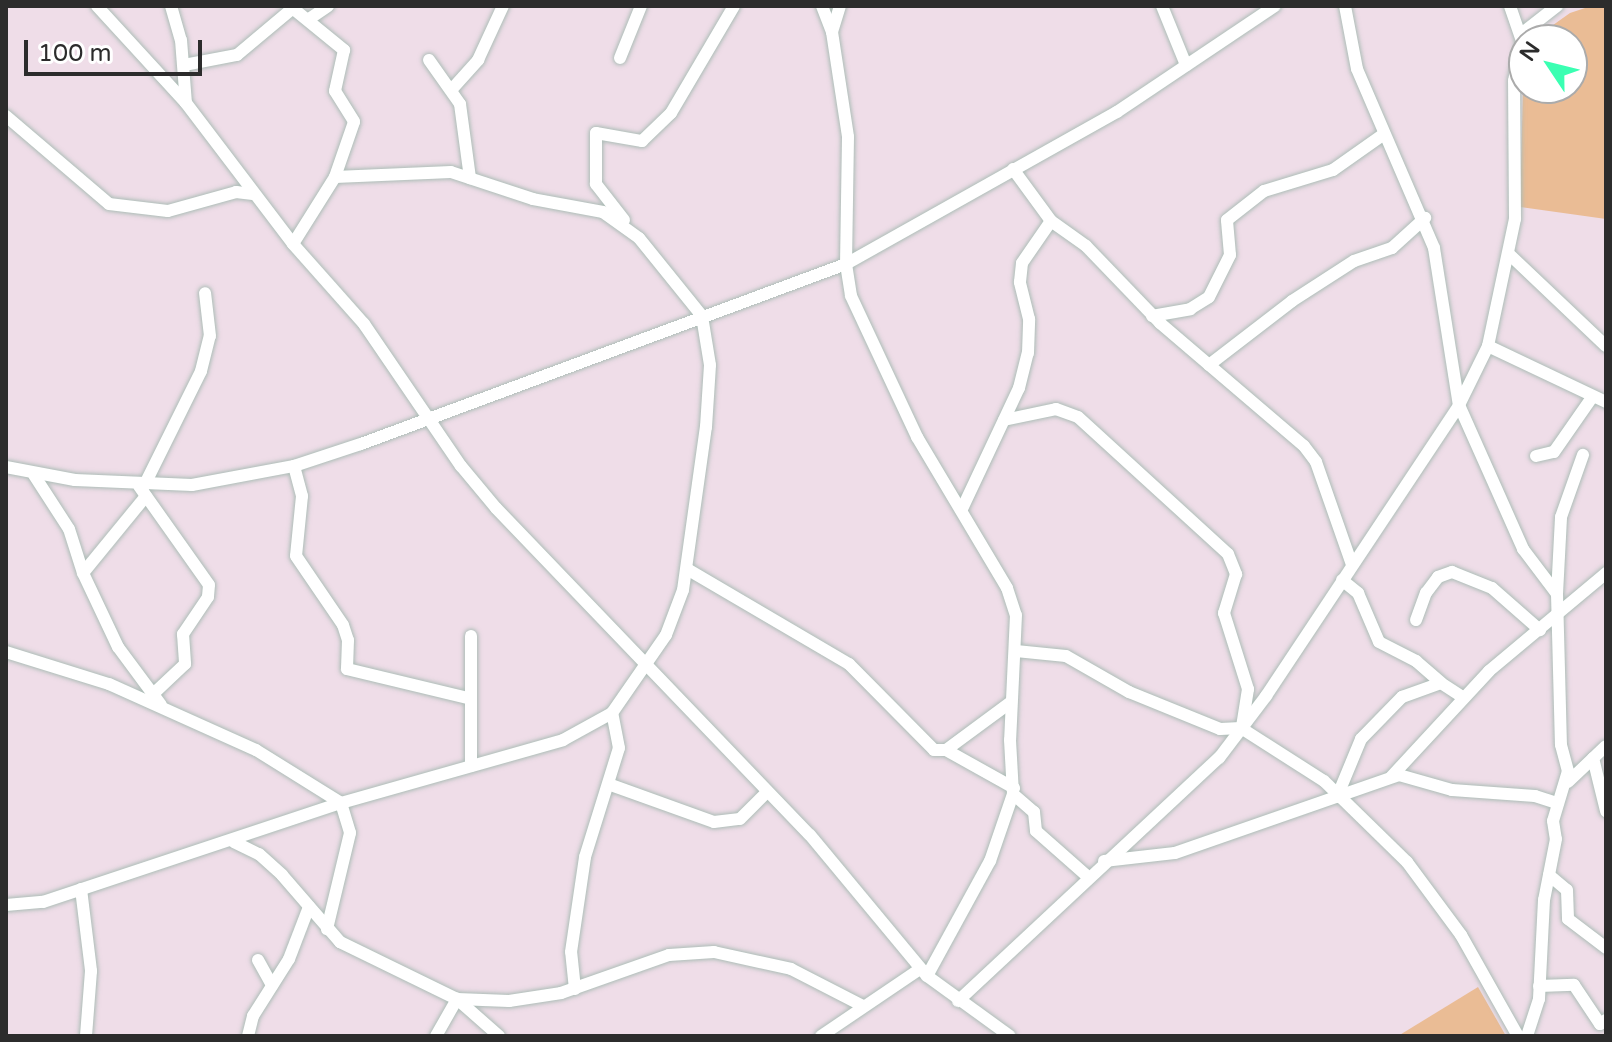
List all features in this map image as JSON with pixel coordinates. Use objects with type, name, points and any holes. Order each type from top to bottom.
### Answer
[{"type":"street","points":[[97,6],[186,103],[293,244],[364,324],[426,417],[513,526],[650,663],[810,835],[923,973],[1010,1036]]},
{"type":"street","points":[[171,6],[184,65],[186,103]]},
{"type":"street","points":[[309,19],[328,6]]},
{"type":"street","points":[[453,88],[478,60],[503,6]]},
{"type":"street","points":[[620,58],[641,6]]},
{"type":"street","points":[[6,912],[234,842],[341,803],[563,740],[612,713],[650,663],[676,613],[687,569],[710,365],[702,316],[596,184],[596,133],[642,141],[671,113],[734,6]]},
{"type":"street","points":[[821,1036],[863,1006],[923,973],[990,861],[1014,791],[1011,702],[1016,651],[1013,601],[962,509],[917,437],[851,296],[846,264],[849,153],[832,32],[822,6]]},
{"type":"street","points":[[832,32],[840,6]]},
{"type":"street","points":[[1162,6],[1186,65]]},
{"type":"street","points":[[6,467],[34,475],[143,489],[217,482],[294,466],[846,264],[1117,112],[1275,6]]},
{"type":"street","points":[[1345,6],[1357,69],[1384,134],[1425,218],[1459,405],[1523,549],[1557,594]]},
{"type":"street","points":[[1534,24],[1557,6]]},
{"type":"street","points":[[184,65],[237,55],[292,7],[344,50],[335,91],[354,122],[335,177],[293,244]]},
{"type":"street","points":[[429,60],[453,88],[468,133],[470,178]]},
{"type":"street","points":[[958,1001],[1087,876],[1219,758],[1459,405],[1488,346],[1510,255],[1515,219],[1514,104]]},
{"type":"street","points":[[6,116],[109,204],[168,211],[236,192],[253,194]]},
{"type":"street","points":[[1152,316],[1190,309],[1209,297],[1230,255],[1227,220],[1264,191],[1333,170],[1384,134]]},
{"type":"street","points":[[1013,169],[1051,221],[1086,246],[1152,316],[1297,438],[1316,462],[1352,565]]},
{"type":"street","points":[[335,177],[451,172],[533,199],[603,212],[639,238]]},
{"type":"street","points":[[1209,365],[1292,301],[1354,261],[1392,248],[1425,218]]},
{"type":"street","points":[[962,509],[1004,420],[1028,353],[1022,263],[1051,221]]},
{"type":"street","points":[[1510,255],[1606,346]]},
{"type":"street","points":[[83,573],[143,489],[201,371],[210,336],[205,293]]},
{"type":"street","points":[[1488,346],[1591,399],[1606,402]]},
{"type":"street","points":[[1536,456],[1554,452],[1591,399]]},
{"type":"street","points":[[1004,420],[1056,409],[1078,417],[1228,554],[1236,574],[1224,613],[1248,689],[1241,728]]},
{"type":"street","points":[[1565,786],[1563,701],[1556,661],[1561,517],[1583,455]]},
{"type":"street","points":[[294,466],[302,496],[296,556],[343,625],[348,640],[347,669],[468,698]]},
{"type":"street","points":[[34,475],[69,529],[83,573],[118,647],[169,714]]},
{"type":"street","points":[[143,489],[209,585],[208,597],[183,634],[185,664],[152,695]]},
{"type":"street","points":[[687,569],[849,664],[934,750],[946,750],[1014,791],[1034,812],[1036,831],[1087,876]]},
{"type":"street","points":[[1416,620],[1432,585],[1452,572],[1492,588],[1540,630]]},
{"type":"street","points":[[1104,861],[1175,853],[1391,777],[1464,698],[1606,573]]},
{"type":"street","points":[[1342,580],[1358,593],[1379,642],[1416,661],[1464,698]]},
{"type":"street","points":[[471,636],[468,698],[471,766]]},
{"type":"street","points":[[1016,651],[1066,656],[1143,698],[1220,729],[1241,728],[1324,781],[1407,862],[1461,935],[1518,1036]]},
{"type":"street","points":[[6,652],[109,684],[169,714],[256,750],[341,803],[350,833],[327,930]]},
{"type":"street","points":[[1337,797],[1347,763],[1372,727],[1402,697],[1441,683]]},
{"type":"street","points":[[946,750],[1011,702]]},
{"type":"street","points":[[575,989],[571,952],[585,857],[611,785],[619,748],[612,713]]},
{"type":"street","points":[[1527,1036],[1539,986],[1556,803],[1565,786],[1606,746]]},
{"type":"street","points":[[1593,758],[1606,811]]},
{"type":"street","points":[[1391,777],[1556,803]]},
{"type":"street","points":[[611,785],[714,822],[740,819],[767,792]]},
{"type":"street","points":[[234,842],[259,854],[327,930],[354,951],[457,999],[499,1036]]},
{"type":"street","points":[[1549,875],[1567,890],[1568,919],[1597,936],[1606,948]]},
{"type":"street","points":[[81,889],[91,971],[86,1036]]},
{"type":"street","points":[[6,905],[24,905]]},
{"type":"street","points":[[248,1036],[272,985],[289,959],[309,907]]},
{"type":"street","points":[[457,999],[509,1001],[575,989],[669,955],[714,952],[791,969],[863,1006]]},
{"type":"street","points":[[258,960],[272,985]]},
{"type":"street","points":[[1539,986],[1574,985],[1600,1024],[1606,1020]]},
{"type":"street","points":[[436,1036],[457,999]]},
{"type":"shaded area","points":[[1591,6],[1606,6],[1606,219],[1520,207],[1523,104],[1588,104],[1588,24],[1555,24],[1570,13]]},
{"type":"shaded area","points":[[1478,987],[1506,1036],[1398,1036]]}]
